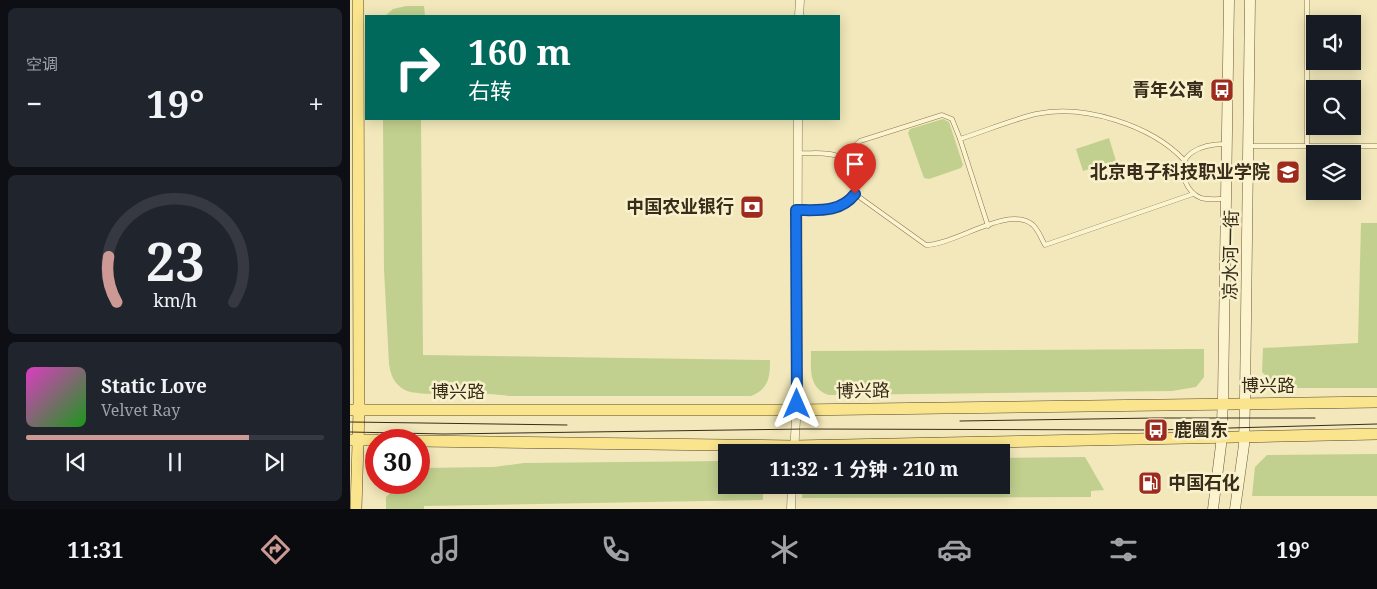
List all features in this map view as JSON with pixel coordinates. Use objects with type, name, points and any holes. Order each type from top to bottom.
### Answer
[{"type":"main road","points":[[356,509],[354,410],[358,0]]},
{"type":"main road","name":"凉水河一街","points":[[1212,509],[1222,437],[1229,0]]},
{"type":"main road","name":"凉水河一街","points":[[1235,509],[1243,436],[1244,404],[1250,0]]},
{"type":"main road","name":"博兴路","points":[[354,410],[796,410],[1377,402]]},
{"type":"main road","points":[[972,444],[1377,434]]},
{"type":"main road","points":[[430,441],[718,447]]},
{"type":"street","points":[[799,15],[800,0]]},
{"type":"street","points":[[794,444],[798,120]]},
{"type":"street","points":[[791,509],[792,494]]},
{"type":"lane","points":[[1307,0],[1307,145]]},
{"type":"lane","points":[[960,139],[1037,114],[1080,112],[1101,116],[1139,130],[1164,143],[1184,160]]},
{"type":"lane","points":[[842,157],[860,141],[942,115],[952,119],[988,226]]},
{"type":"lane","points":[[1226,199],[1201,198],[1193,194],[1183,176],[1184,160],[1199,147],[1207,144],[1227,144]]},
{"type":"lane","points":[[1248,146],[1306,146]]},
{"type":"lane","points":[[1361,146],[1377,146]]},
{"type":"lane","points":[[796,210],[832,210],[849,202],[855,194],[857,184],[855,174],[842,157],[832,154],[797,153]]},
{"type":"lane","points":[[855,194],[926,245],[1009,219],[1024,220],[1032,224],[1045,245],[1193,194]]},
{"type":"green space","points":[[406,6],[424,6],[425,15],[386,15],[393,9]]},
{"type":"green space","points":[[943,119],[949,122],[963,165],[961,168],[929,179],[924,178],[908,133],[910,129]]},
{"type":"green space","points":[[383,120],[421,120],[423,355],[770,360],[769,377],[762,390],[751,396],[509,396],[424,394],[405,390],[394,379],[389,364],[384,269]]},
{"type":"green space","points":[[1109,138],[1116,161],[1083,171],[1076,149]]},
{"type":"green space","points":[[1361,223],[1377,223],[1377,388],[1279,388],[1262,372],[1263,348],[1358,343]]},
{"type":"green space","points":[[1204,349],[1204,377],[1196,387],[1172,391],[829,395],[817,388],[811,371],[811,351]]},
{"type":"green space","points":[[1377,454],[1377,496],[1252,496],[1255,467],[1267,455]]},
{"type":"green space","points":[[1085,457],[1104,490],[1091,491],[1091,497],[802,498],[802,494],[1010,494],[1010,458]]},
{"type":"green space","points":[[718,461],[718,494],[763,494],[763,500],[424,506],[424,509],[386,509],[386,497],[389,494],[430,494],[430,468],[494,467],[524,463]]},
{"type":"tram line","points":[[960,421],[1315,418]]},
{"type":"tram line","points":[[350,422],[567,425]]},
{"type":"tram line","points":[[350,432],[444,434],[804,429],[1156,430],[1377,424]]},
{"type":"place","name":"青年公寓","points":[[1222,90]]},
{"type":"place","name":"北京电子科技职业学院","points":[[1288,172]]},
{"type":"place","name":"中国农业银行","points":[[752,207]]},
{"type":"place","name":"鹿圈东","points":[[1156,430]]},
{"type":"place","name":"中国石化","points":[[1150,483]]},
{"type":"route","points":[[797,404],[796,210],[832,210],[849,202],[855,194]]}]
